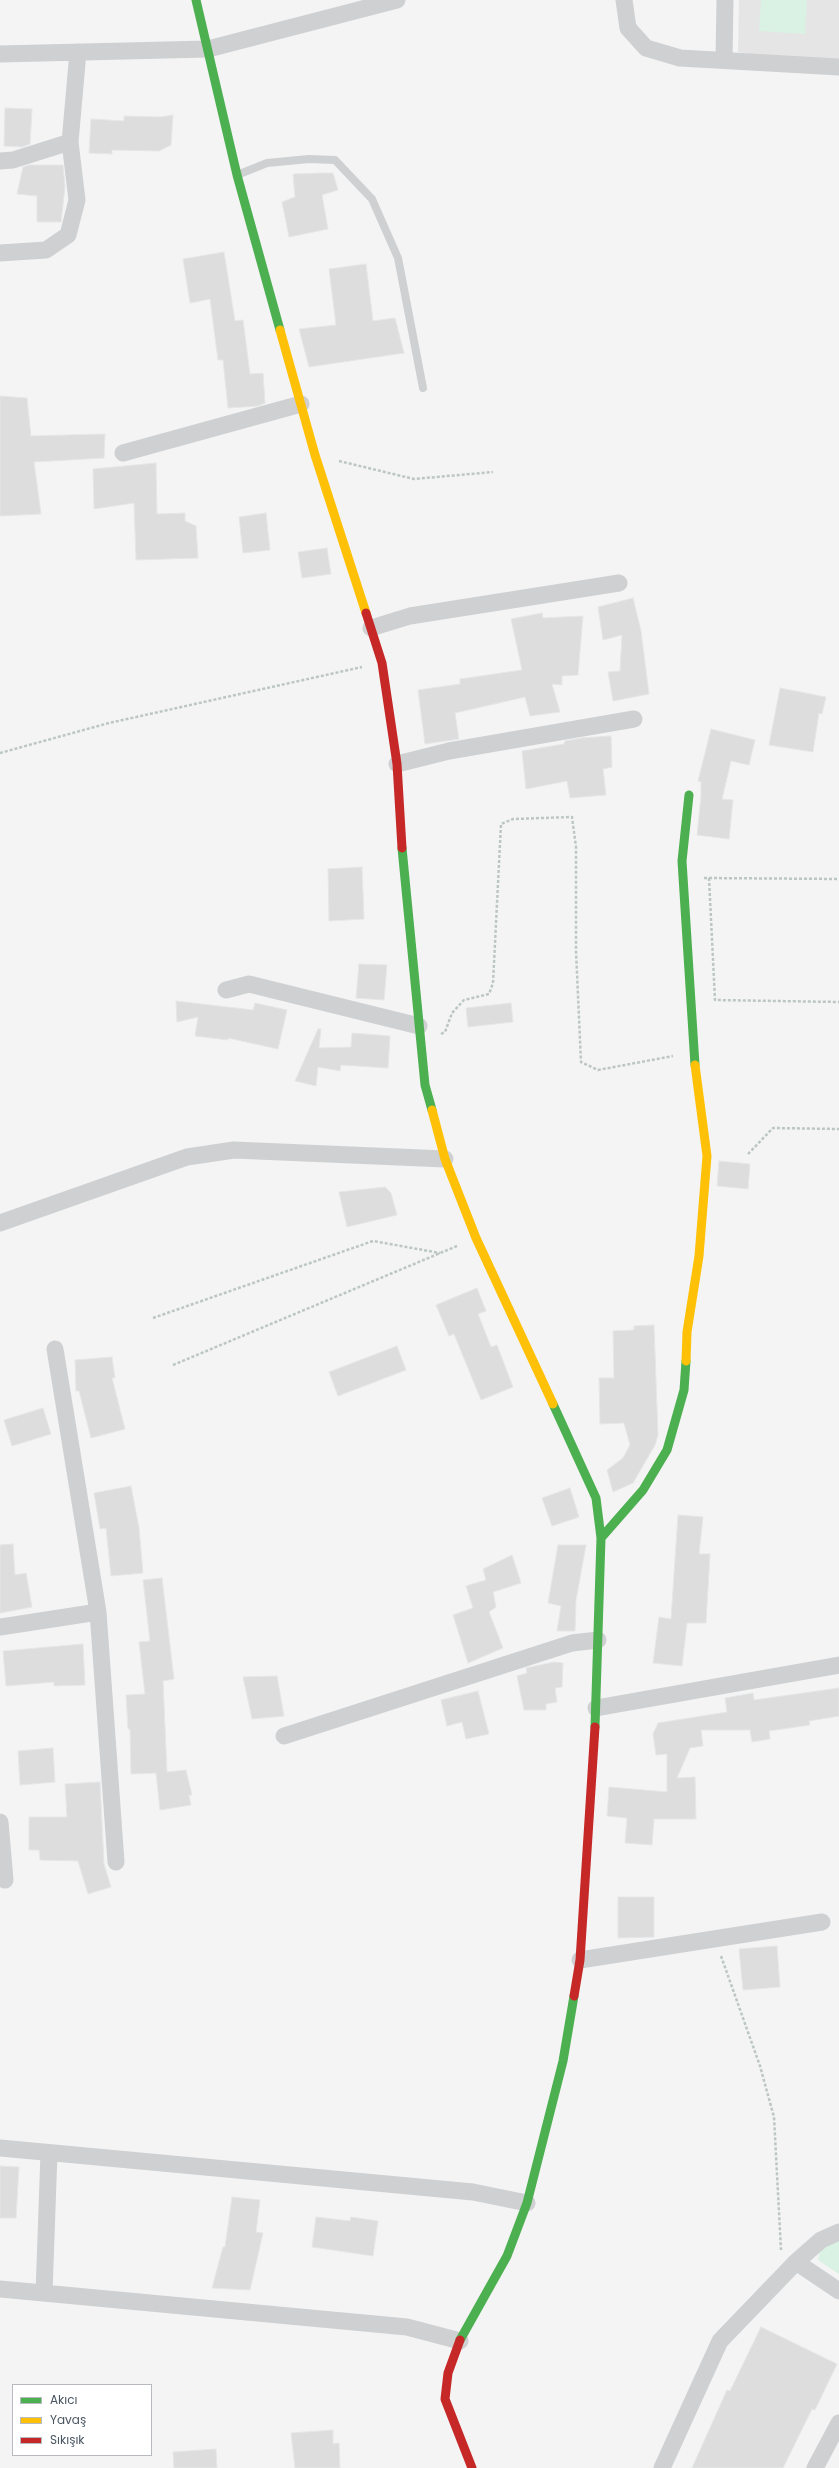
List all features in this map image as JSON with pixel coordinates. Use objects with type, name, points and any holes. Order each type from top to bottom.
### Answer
[{"type":"street","points":[[196,0],[236,175],[315,455],[382,663],[397,764],[405,896],[425,1084],[445,1159],[476,1238],[596,1498],[601,1538],[596,1708],[580,1960],[563,2062],[527,2204],[507,2256],[460,2341],[448,2373],[445,2399],[472,2468]]},
{"type":"street","points":[[0,54],[208,49],[397,0]]},
{"type":"street","points":[[624,0],[628,28],[646,48],[680,58],[724,59],[839,67]]},
{"type":"street","points":[[724,59],[725,0]]},
{"type":"street","points":[[0,253],[46,250],[68,235],[77,200],[70,142],[78,52]]},
{"type":"street","points":[[0,161],[13,160],[70,142]]},
{"type":"street","points":[[123,453],[301,404]]},
{"type":"street","points":[[371,628],[410,616],[619,583]]},
{"type":"street","points":[[397,764],[449,751],[634,719]]},
{"type":"street","points":[[601,1538],[643,1490],[667,1450],[684,1390],[687,1332],[699,1256],[708,1156],[694,1055],[682,861],[689,795]]},
{"type":"street","points":[[226,990],[249,984],[420,1034]]},
{"type":"street","points":[[0,1223],[187,1157],[234,1150],[445,1159]]},
{"type":"street","points":[[55,1349],[98,1612],[116,1862]]},
{"type":"street","points":[[0,1627],[98,1612]]},
{"type":"street","points":[[284,1736],[572,1643],[598,1640]]},
{"type":"street","points":[[596,1708],[839,1664]]},
{"type":"street","points":[[0,1822],[5,1880]]},
{"type":"street","points":[[580,1960],[822,1922]]},
{"type":"street","points":[[0,2148],[473,2192],[527,2204]]},
{"type":"street","points":[[44,2293],[49,2153]]},
{"type":"street","points":[[662,2468],[720,2342],[796,2262],[821,2240],[839,2232]]},
{"type":"street","points":[[796,2262],[839,2291]]},
{"type":"street","points":[[0,2289],[407,2327],[460,2341]]},
{"type":"street","points":[[816,2468],[839,2423]]},
{"type":"lane","points":[[236,175],[267,163],[309,159],[335,160],[372,199],[398,258],[424,388]]},
{"type":"path","points":[[315,455],[414,479],[493,472]]},
{"type":"path","points":[[0,753],[109,723],[382,663]]},
{"type":"path","points":[[420,1034],[445,1032],[452,1013],[464,1000],[489,994],[493,983],[500,824],[513,819],[572,817],[576,847],[576,951],[581,1062],[598,1070],[631,1066],[664,1056],[694,1055]]},
{"type":"path","points":[[709,878],[715,1000],[839,1002]]},
{"type":"path","points":[[683,879],[839,879]]},
{"type":"path","points":[[748,1154],[773,1128],[839,1129]]},
{"type":"path","points":[[173,1364],[476,1238]]},
{"type":"path","points":[[153,1318],[373,1241],[441,1253]]},
{"type":"path","points":[[715,1939],[760,2066],[774,2117],[778,2175],[780,2249],[796,2262]]},
{"type":"shaded area","points":[[739,0],[839,0],[839,59],[756,55],[738,52]]},
{"type":"green space","points":[[761,0],[807,0],[805,34],[759,31]]},
{"type":"green space","points":[[839,2240],[839,2274],[818,2260],[821,2248]]},
{"type":"building","points":[[5,108],[32,109],[30,144],[22,147],[4,146]]},
{"type":"building","points":[[173,115],[171,145],[159,151],[112,150],[112,154],[89,153],[91,119],[124,121],[124,116],[161,117]]},
{"type":"building","points":[[29,165],[63,165],[65,187],[61,222],[37,222],[37,196],[17,194],[23,167]]},
{"type":"building","points":[[333,173],[338,190],[322,195],[328,229],[289,237],[282,202],[295,197],[293,174]]},
{"type":"building","points":[[224,252],[235,321],[243,320],[250,374],[263,373],[265,403],[258,406],[228,408],[223,360],[218,360],[210,299],[190,303],[183,259]]},
{"type":"building","points":[[366,264],[373,321],[395,318],[404,353],[309,367],[299,329],[336,325],[329,269]]},
{"type":"building","points":[[0,396],[27,398],[31,436],[105,434],[104,458],[34,462],[41,514],[0,516]]},
{"type":"building","points":[[156,463],[157,514],[185,513],[185,521],[196,526],[198,558],[136,560],[134,503],[94,509],[93,469]]},
{"type":"building","points":[[266,513],[270,550],[243,553],[239,517]]},
{"type":"building","points":[[327,548],[331,574],[302,578],[298,552]]},
{"type":"building","points":[[633,598],[641,631],[649,694],[613,701],[608,672],[620,671],[622,635],[603,640],[598,607]]},
{"type":"building","points":[[542,613],[543,618],[583,616],[578,675],[562,676],[562,685],[552,684],[560,712],[530,716],[525,697],[455,713],[459,739],[425,744],[418,690],[460,684],[460,679],[522,670],[511,619]]},
{"type":"building","points":[[780,688],[826,697],[822,714],[819,713],[813,752],[769,745]]},
{"type":"building","points":[[711,729],[755,740],[749,765],[731,761],[722,799],[733,800],[729,839],[697,835],[701,796],[701,782],[698,781]]},
{"type":"building","points":[[611,736],[612,767],[603,769],[606,795],[570,798],[567,781],[526,789],[522,751],[564,744],[565,741],[581,738]]},
{"type":"building","points":[[362,867],[364,919],[329,921],[328,869]]},
{"type":"building","points":[[359,964],[387,965],[384,1000],[356,998]]},
{"type":"building","points":[[176,1001],[253,1010],[255,1003],[287,1010],[278,1049],[228,1038],[228,1040],[195,1036],[198,1017],[177,1022]]},
{"type":"building","points":[[511,1003],[513,1022],[468,1027],[466,1008]]},
{"type":"building","points":[[318,1029],[321,1029],[319,1048],[351,1047],[352,1033],[390,1036],[388,1068],[341,1065],[340,1071],[318,1067],[316,1086],[295,1081]]},
{"type":"building","points":[[719,1161],[750,1164],[748,1189],[717,1186]]},
{"type":"building","points":[[385,1187],[391,1193],[397,1215],[347,1227],[339,1192]]},
{"type":"building","points":[[477,1288],[486,1311],[478,1314],[491,1347],[497,1345],[513,1387],[481,1400],[454,1334],[449,1336],[436,1305]]},
{"type":"building","points":[[654,1325],[658,1435],[655,1445],[633,1483],[613,1492],[607,1470],[623,1458],[630,1445],[624,1423],[600,1424],[599,1378],[614,1378],[613,1331],[634,1330],[634,1326]]},
{"type":"building","points":[[397,1346],[406,1370],[338,1396],[329,1372]]},
{"type":"building","points":[[112,1357],[115,1378],[112,1378],[125,1429],[91,1438],[79,1391],[76,1391],[75,1360]]},
{"type":"building","points":[[43,1408],[51,1434],[12,1446],[4,1420]]},
{"type":"building","points":[[131,1486],[139,1528],[143,1573],[111,1576],[106,1528],[100,1529],[94,1493]]},
{"type":"building","points":[[570,1488],[579,1517],[552,1526],[542,1498]]},
{"type":"building","points":[[678,1515],[703,1517],[699,1554],[710,1554],[706,1623],[687,1623],[682,1666],[653,1663],[659,1617],[671,1619]]},
{"type":"building","points":[[13,1544],[15,1575],[26,1573],[32,1607],[0,1613],[0,1545]]},
{"type":"building","points":[[558,1545],[586,1545],[576,1600],[575,1631],[557,1631],[561,1606],[548,1603]]},
{"type":"building","points":[[512,1555],[521,1583],[493,1592],[496,1607],[489,1612],[503,1648],[468,1663],[453,1615],[473,1608],[466,1586],[486,1580],[483,1569]]},
{"type":"building","points":[[162,1578],[174,1679],[163,1681],[167,1772],[186,1770],[192,1795],[189,1795],[191,1805],[160,1810],[156,1773],[131,1774],[130,1729],[128,1729],[126,1695],[145,1694],[139,1642],[150,1641],[143,1580]]},
{"type":"building","points":[[83,1644],[85,1685],[54,1686],[54,1682],[6,1686],[3,1651]]},
{"type":"building","points":[[554,1662],[563,1663],[562,1687],[555,1688],[557,1702],[546,1704],[546,1710],[524,1710],[517,1676],[527,1673],[526,1668]]},
{"type":"building","points":[[277,1676],[284,1716],[252,1719],[243,1677]]},
{"type":"building","points":[[839,1688],[839,1716],[809,1721],[810,1725],[769,1731],[770,1739],[752,1742],[750,1730],[701,1730],[703,1746],[690,1748],[677,1778],[695,1777],[696,1819],[654,1819],[652,1845],[625,1843],[627,1818],[607,1816],[609,1787],[667,1792],[667,1754],[656,1755],[653,1734],[658,1723],[727,1712],[725,1698],[753,1693],[754,1700]]},
{"type":"building","points":[[478,1691],[489,1734],[466,1739],[462,1722],[447,1726],[441,1700]]},
{"type":"building","points":[[53,1748],[55,1782],[20,1785],[18,1751]]},
{"type":"building","points":[[100,1782],[104,1864],[111,1887],[88,1894],[78,1861],[40,1860],[39,1850],[29,1850],[29,1817],[67,1817],[65,1784]]},
{"type":"building","points":[[618,1897],[654,1897],[654,1937],[618,1938]]},
{"type":"building","points":[[777,1946],[780,1987],[743,1990],[739,1949]]},
{"type":"building","points":[[0,2166],[19,2167],[16,2218],[0,2218]]},
{"type":"building","points":[[232,2197],[260,2200],[256,2232],[263,2233],[250,2290],[212,2288],[223,2247],[225,2247]]},
{"type":"building","points":[[316,2217],[350,2221],[351,2217],[378,2221],[373,2256],[312,2247]]},
{"type":"building","points":[[761,2327],[837,2364],[815,2410],[812,2409],[783,2468],[692,2468],[727,2390],[730,2391]]},
{"type":"building","points":[[333,2430],[333,2444],[339,2443],[340,2468],[295,2468],[291,2433]]},
{"type":"building","points":[[216,2449],[217,2468],[174,2468],[173,2452]]},
{"type":"traffic: fast","points":[[196,0],[237,175],[280,330]]},
{"type":"traffic: fast","points":[[689,795],[682,861],[695,1065]]},
{"type":"traffic: fast","points":[[402,848],[425,1085],[432,1110]]},
{"type":"traffic: fast","points":[[601,1538],[643,1490],[667,1450],[684,1390],[686,1361]]},
{"type":"traffic: fast","points":[[553,1404],[596,1498],[601,1538],[595,1727]]},
{"type":"traffic: fast","points":[[460,2340],[507,2256],[527,2203],[563,2061],[574,1996]]},
{"type":"traffic: slow","points":[[280,330],[315,455],[366,613]]},
{"type":"traffic: slow","points":[[686,1361],[687,1332],[699,1256],[707,1156],[695,1065]]},
{"type":"traffic: slow","points":[[432,1110],[445,1159],[476,1238],[553,1404]]},
{"type":"traffic: jam","points":[[366,613],[382,663],[397,764],[402,848]]},
{"type":"traffic: jam","points":[[574,1996],[580,1960],[595,1727]]},
{"type":"traffic: jam","points":[[460,2340],[448,2373],[445,2399],[472,2468]]}]
